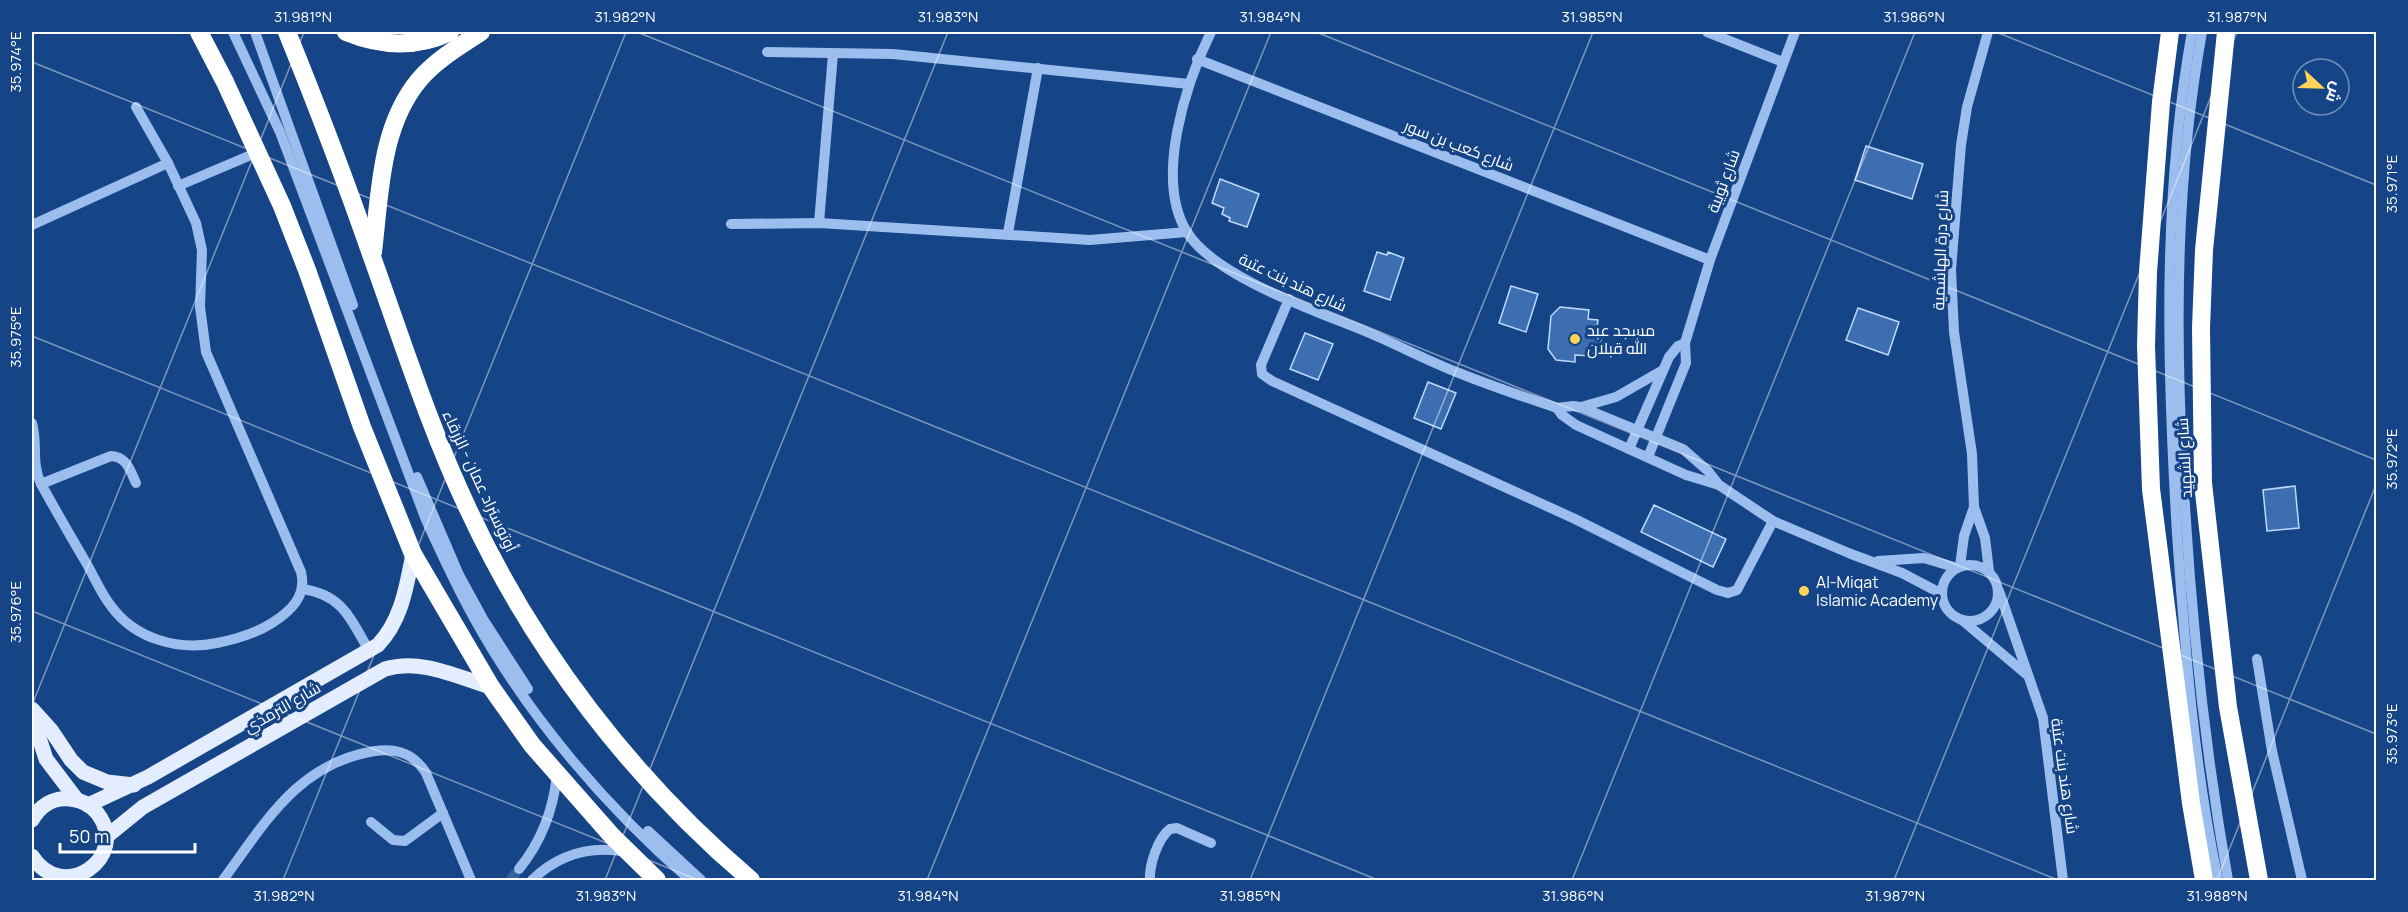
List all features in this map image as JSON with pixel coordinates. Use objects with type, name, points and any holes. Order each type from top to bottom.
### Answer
[{"type":"highway","points":[[199,32],[258,152],[307,270],[362,428],[413,554],[491,687],[532,745],[627,852],[657,880]]},
{"type":"highway","name":"أوتوستراد عمان - الزرقاء","points":[[287,32],[372,257],[407,360],[447,461],[469,511],[521,608],[557,663],[606,728],[696,830],[751,880]]},
{"type":"highway","points":[[346,32],[363,38],[397,44],[433,39],[450,32]]},
{"type":"highway","points":[[372,257],[384,158],[397,119],[418,81],[433,65],[481,32]]},
{"type":"highway","name":"شارع الشهيد","points":[[2170,32],[2160,113],[2148,272],[2146,346],[2151,489],[2191,803],[2204,880]]},
{"type":"highway","name":"شارع الشهيد","points":[[2226,32],[2204,250],[2201,328],[2203,483],[2228,707],[2259,880]]},
{"type":"main road","name":"شارع الترمذي","points":[[32,820],[47,803],[67,798],[83,802],[134,785],[369,651],[385,637],[397,618],[413,554]]},
{"type":"main road","name":"شارع الترمذي","points":[[106,837],[143,807],[385,669],[403,664],[421,665],[491,687]]},
{"type":"main road","points":[[32,709],[83,772],[107,782],[134,785]]},
{"type":"main road","points":[[32,716],[46,759],[101,819],[106,837],[105,847],[96,864],[80,875],[62,879],[37,874],[32,856]]},
{"type":"main road","points":[[96,864],[96,880]]},
{"type":"street","points":[[233,32],[280,132],[426,520],[475,620],[502,665],[576,763],[642,836],[690,880]]},
{"type":"street","points":[[255,32],[410,459],[459,575],[509,662],[556,727],[625,808],[701,880]]},
{"type":"street","name":"شارع هند بنت عتبة","points":[[1211,32],[1197,59],[1189,84],[1176,146],[1173,184],[1177,207],[1187,232],[1218,262],[1252,282],[1457,373],[1557,408],[1581,407],[1656,437],[1696,459],[1719,484],[1773,520],[1851,554],[1902,573],[1942,594]]},
{"type":"street","points":[[1707,32],[1783,62]]},
{"type":"street","name":"شارع ثويبة","points":[[1648,457],[1686,363],[1684,343],[1710,260],[1795,32]]},
{"type":"street","name":"شارع درة الهاشمية","points":[[1988,32],[1967,107],[1961,146],[1952,270],[1954,332],[1972,454],[1974,507],[1985,538],[1989,571]]},
{"type":"street","points":[[2192,32],[2182,100],[2175,177],[2170,288],[2171,401],[2180,580],[2190,694],[2218,880]]},
{"type":"street","points":[[2202,32],[2193,90],[2181,221],[2180,425],[2191,603],[2210,777],[2228,880]]},
{"type":"street","points":[[767,52],[893,54],[1189,84]]},
{"type":"street","points":[[819,224],[832,54]]},
{"type":"street","name":"شارع كعب بن سور","points":[[1197,59],[1710,260]]},
{"type":"street","points":[[1008,233],[1038,68]]},
{"type":"street","points":[[32,423],[33,467],[41,484],[110,605],[130,625],[154,639],[183,646],[196,646],[239,638],[279,618],[295,605],[302,589],[301,572],[208,359],[201,322],[200,236],[168,163],[136,107]]},
{"type":"street","points":[[178,186],[258,152]]},
{"type":"street","points":[[32,225],[168,163]]},
{"type":"street","points":[[731,224],[819,224],[1008,233],[1090,240],[1187,232]]},
{"type":"street","points":[[1289,299],[1261,365],[1263,374],[1272,381],[1575,519],[1717,590],[1728,593],[1737,590],[1773,520]]},
{"type":"street","name":"شارع ثويبة","points":[[1629,448],[1663,370],[1673,351],[1684,343]]},
{"type":"street","points":[[1581,407],[1616,397],[1663,370]]},
{"type":"street","name":"شارع هند بنت عتبة","points":[[1557,408],[1562,415],[1576,425],[1686,476],[1719,484]]},
{"type":"street","points":[[41,484],[111,456],[119,457],[126,462],[136,483]]},
{"type":"street","name":"شارع درة الهاشمية","points":[[1958,567],[1964,536],[1974,507]]},
{"type":"street","name":"شارع هند بنت عتبة","points":[[1875,562],[1924,558],[1958,567]]},
{"type":"street","points":[[1975,565],[1989,571],[1999,591],[1995,606],[1990,613],[1977,620],[1961,619],[1948,610],[1942,594],[1949,575],[1958,567],[1975,565]]},
{"type":"street","points":[[302,589],[322,594],[340,604],[369,651]]},
{"type":"street","name":"شارع هند بنت عتبة","points":[[1999,591],[2043,718],[2063,880]]},
{"type":"street","name":"شارع هند بنت عتبة","points":[[1961,619],[2028,676]]},
{"type":"street","points":[[2257,659],[2272,750],[2302,880]]},
{"type":"street","points":[[223,880],[280,803],[319,770],[350,757],[392,750],[416,760],[426,773],[471,880]]},
{"type":"street","points":[[519,869],[536,846],[549,819],[557,775]]},
{"type":"street","points":[[370,822],[393,840],[405,841],[443,813]]},
{"type":"street","points":[[1150,880],[1151,868],[1161,839],[1170,829],[1177,828],[1211,843]]},
{"type":"street","points":[[532,880],[552,864],[575,852],[601,849],[627,852]]},
{"type":"building","points":[[1866,146],[1923,164],[1912,199],[1855,180]]},
{"type":"building","points":[[1220,179],[1259,194],[1247,227],[1229,221],[1230,218],[1222,214],[1224,208],[1212,203]]},
{"type":"building","points":[[1377,252],[1387,255],[1388,252],[1404,258],[1390,300],[1364,291]]},
{"type":"building","points":[[1511,286],[1538,294],[1526,332],[1499,323]]},
{"type":"building","name":"مسجد عبد الله قبلان","points":[[1560,307],[1589,310],[1588,319],[1598,320],[1597,328],[1602,328],[1600,349],[1593,349],[1592,356],[1575,355],[1575,362],[1556,360],[1548,349],[1551,316]]},
{"type":"building","points":[[1858,308],[1899,322],[1888,355],[1846,340]]},
{"type":"building","points":[[1305,333],[1333,344],[1318,380],[1290,369]]},
{"type":"building","points":[[1428,382],[1456,393],[1441,429],[1414,418]]},
{"type":"building","points":[[2295,486],[2299,528],[2267,531],[2263,490]]},
{"type":"building","points":[[1654,505],[1726,539],[1713,567],[1641,532]]},
{"type":"tunnel","points":[[510,880],[519,869]]},
{"type":"place","name":"مسجد عبد الله قبلان","points":[[1575,339]]},
{"type":"place","name":"Al-Miqat Islamic Academy","points":[[1804,591]]}]
